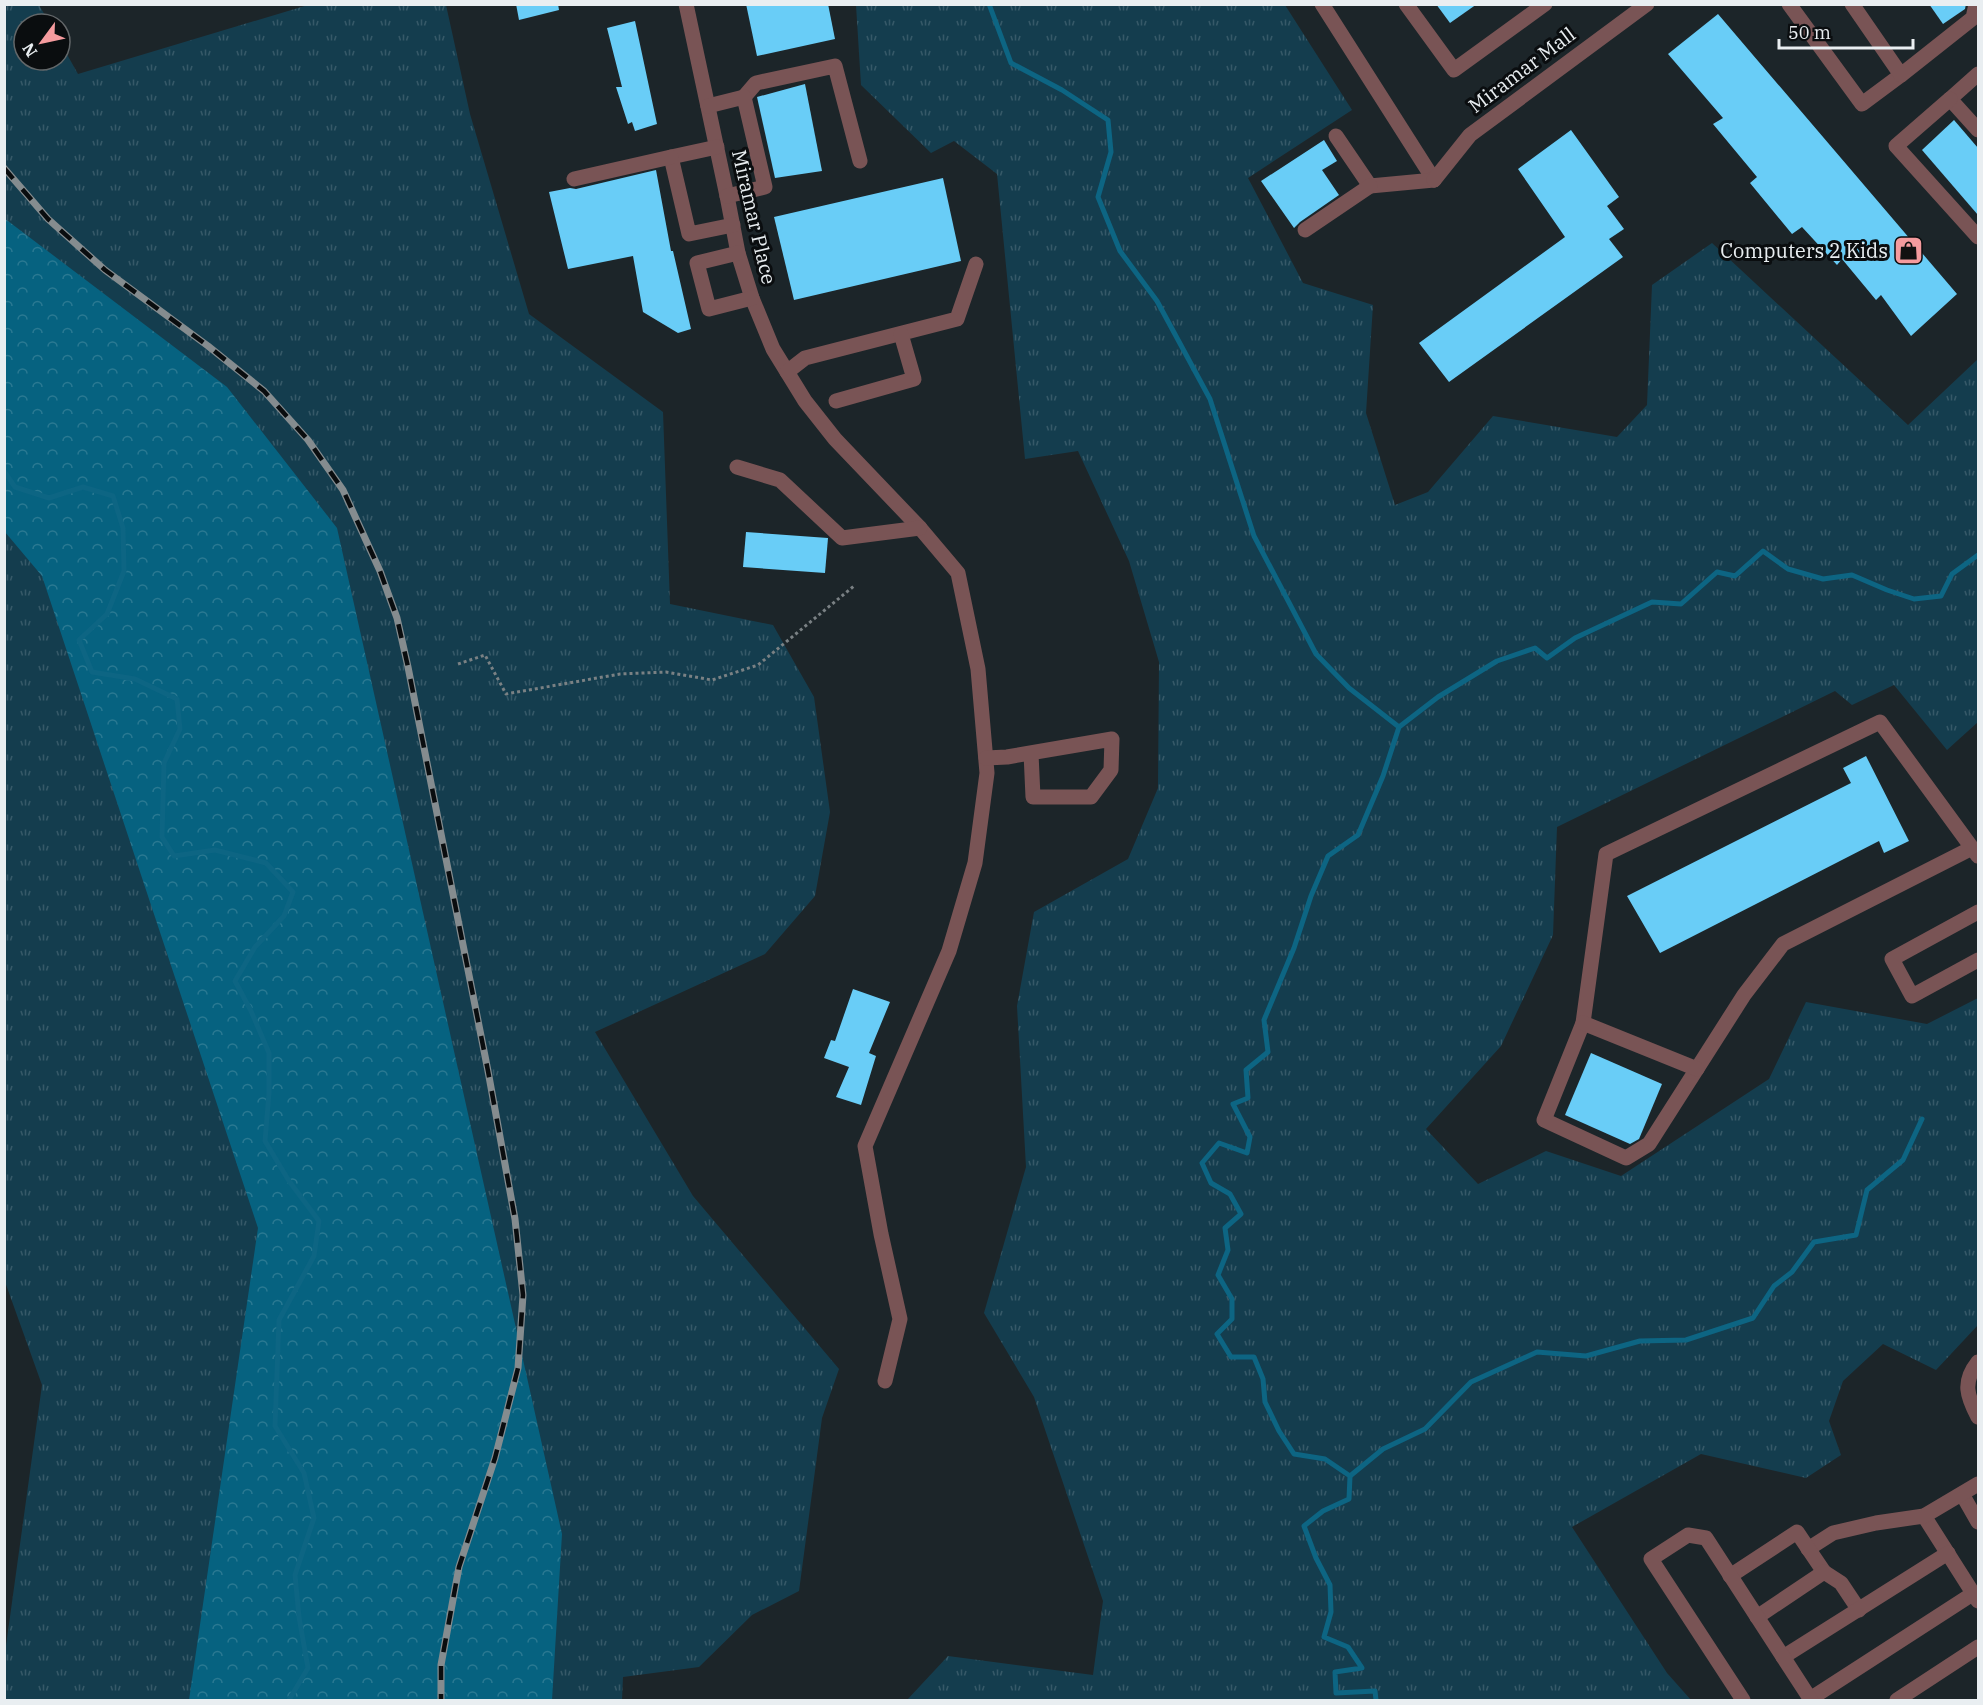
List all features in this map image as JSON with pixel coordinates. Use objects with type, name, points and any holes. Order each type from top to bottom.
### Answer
[{"type":"street","name":"Miramar Place","points":[[686,4],[738,253],[752,298],[773,349],[805,401],[835,439],[920,528],[958,573],[978,669],[987,773],[975,863],[949,951],[865,1146],[900,1319],[885,1381]]},
{"type":"street","points":[[1305,230],[1370,186],[1434,180],[1322,4]]},
{"type":"street","points":[[1406,4],[1454,70],[1545,4]]},
{"type":"street","points":[[1789,4],[1862,104],[1973,18],[1976,4]]},
{"type":"street","points":[[1852,4],[1901,75]]},
{"type":"street","name":"Miramar Mall","points":[[1434,180],[1470,135],[1643,5]]},
{"type":"street","points":[[708,106],[744,97],[756,83],[835,66],[860,161]]},
{"type":"street","points":[[1978,74],[1896,146],[1978,237]]},
{"type":"street","points":[[727,196],[765,187],[744,97]]},
{"type":"street","points":[[1950,99],[1978,130]]},
{"type":"street","points":[[1336,136],[1370,186]]},
{"type":"street","points":[[574,179],[717,147]]},
{"type":"street","points":[[671,157],[689,234],[733,225]]},
{"type":"street","points":[[738,253],[697,263],[709,309],[752,298]]},
{"type":"street","points":[[787,372],[805,358],[957,319],[976,264]]},
{"type":"street","points":[[836,401],[914,379],[901,334]]},
{"type":"street","points":[[737,466],[780,480],[842,538],[920,528]]},
{"type":"street","points":[[1880,722],[1975,852],[1783,944],[1744,995],[1649,1144],[1626,1158],[1544,1120],[1583,1023],[1606,854],[1880,722]]},
{"type":"street","points":[[986,758],[1112,739],[1111,770],[1091,797],[1033,796],[1031,753]]},
{"type":"street","points":[[1978,912],[1892,959],[1912,996],[1978,960]]},
{"type":"street","points":[[1583,1023],[1697,1069]]},
{"type":"street","points":[[1978,1362],[1970,1372],[1968,1399],[1978,1417]]},
{"type":"street","points":[[1808,1549],[1833,1533],[1876,1523],[1924,1516],[1978,1484]]},
{"type":"street","points":[[1962,1494],[1978,1522]]},
{"type":"street","points":[[1743,1701],[1651,1559],[1688,1536],[1706,1539],[1811,1700],[1976,1597],[1924,1516]]},
{"type":"street","points":[[1730,1576],[1797,1532],[1824,1572],[1841,1583],[1859,1610]]},
{"type":"street","points":[[1783,1657],[1948,1553]]},
{"type":"street","points":[[1757,1617],[1824,1572]]},
{"type":"street","points":[[1897,1701],[1978,1647]]},
{"type":"path","points":[[458,664],[485,655],[506,694],[620,674],[666,672],[712,680],[758,664],[854,586]]},
{"type":"green space","points":[[5,5],[39,5],[43,12],[12,12],[12,72],[72,72],[72,63],[78,74],[308,5],[446,5],[470,114],[529,314],[663,412],[670,604],[773,625],[814,697],[830,812],[815,896],[765,954],[595,1032],[693,1196],[839,1369],[822,1418],[799,1591],[752,1615],[699,1667],[623,1677],[622,1700],[5,1700],[5,1653],[42,1385],[4,1279]]},
{"type":"green space","points":[[856,5],[1285,5],[1352,110],[1248,178],[1303,283],[1373,305],[1366,413],[1395,505],[1428,492],[1493,416],[1617,437],[1647,405],[1652,285],[1712,243],[1908,425],[1978,359],[1978,722],[1947,750],[1894,685],[1852,705],[1835,691],[1557,827],[1553,935],[1501,1046],[1426,1129],[1478,1184],[1546,1151],[1621,1176],[1769,1079],[1806,1002],[1927,1024],[1978,998],[1978,1325],[1936,1370],[1883,1344],[1843,1381],[1829,1421],[1841,1455],[1806,1478],[1701,1454],[1572,1527],[1667,1673],[1691,1700],[907,1700],[948,1656],[1093,1675],[1103,1601],[1034,1397],[984,1313],[1026,1167],[1017,1006],[1034,912],[1128,859],[1158,788],[1159,662],[1129,561],[1078,451],[1025,459],[997,174],[954,141],[931,153],[861,85]]},
{"type":"green space","points":[[4,218],[227,387],[337,528],[562,1534],[552,1700],[189,1700],[258,1228],[42,576],[5,532]]},
{"type":"building","points":[[516,4],[558,4],[559,10],[519,20]]},
{"type":"building","points":[[746,4],[828,4],[835,39],[757,56]]},
{"type":"building","points":[[1436,4],[1477,4],[1450,23]]},
{"type":"building","points":[[1929,4],[1966,4],[1965,9],[1943,24]]},
{"type":"building","points":[[1718,14],[1957,294],[1911,336],[1881,295],[1876,300],[1842,259],[1837,265],[1802,227],[1792,234],[1750,183],[1757,177],[1713,124],[1723,118],[1668,54]]},
{"type":"building","points":[[635,21],[657,124],[635,131],[632,122],[628,124],[616,87],[622,87],[607,28]]},
{"type":"building","points":[[805,84],[822,171],[775,178],[757,97]]},
{"type":"building","points":[[1954,120],[1978,148],[1978,215],[1922,150]]},
{"type":"building","points":[[1571,130],[1619,197],[1607,206],[1624,229],[1609,239],[1623,257],[1449,382],[1419,343],[1565,237],[1518,169]]},
{"type":"building","points":[[1324,140],[1337,161],[1322,170],[1339,195],[1294,228],[1261,181]]},
{"type":"building","points":[[656,170],[671,251],[673,251],[691,329],[678,333],[643,312],[633,256],[568,269],[549,192],[576,189]]},
{"type":"building","points":[[943,178],[961,261],[794,300],[774,217]]},
{"type":"building","points":[[746,532],[828,538],[825,573],[743,567]]},
{"type":"building","points":[[1866,756],[1909,841],[1884,853],[1879,841],[1660,953],[1627,896],[1851,783],[1843,768]]},
{"type":"building","points":[[853,989],[890,1002],[869,1053],[876,1056],[861,1105],[836,1097],[849,1067],[824,1058],[831,1040],[835,1041]]},
{"type":"building","points":[[1591,1053],[1662,1084],[1639,1139],[1630,1144],[1565,1115]]},
{"type":"waterway","points":[[989,4],[1011,63],[1062,90],[1108,120],[1111,152],[1098,197],[1120,251],[1157,301],[1210,399],[1254,536],[1316,654],[1349,688],[1399,727]]},
{"type":"waterway","points":[[4,471],[15,487],[49,498],[83,487],[113,496],[123,528],[124,571],[107,614],[79,640],[92,672],[135,679],[177,699],[180,729],[164,763],[162,837],[174,856],[215,850],[266,863],[293,892],[284,916],[255,947],[235,981],[269,1053],[269,1093],[265,1141],[289,1181],[319,1221],[314,1256],[279,1320],[275,1426],[304,1473],[314,1518],[295,1575],[299,1617],[308,1668],[289,1700]]},
{"type":"waterway","points":[[1376,1700],[1375,1691],[1336,1693],[1335,1672],[1362,1668],[1348,1647],[1324,1637],[1331,1612],[1330,1585],[1316,1558],[1304,1526],[1323,1511],[1349,1499],[1350,1476],[1325,1459],[1294,1454],[1279,1431],[1265,1402],[1263,1379],[1254,1357],[1231,1357],[1217,1334],[1232,1319],[1232,1299],[1218,1275],[1228,1250],[1225,1228],[1241,1214],[1230,1194],[1211,1183],[1202,1163],[1219,1143],[1247,1153],[1250,1137],[1233,1104],[1248,1098],[1246,1070],[1268,1052],[1264,1020],[1328,856],[1358,835],[1383,776],[1399,727],[1438,697],[1497,661],[1535,648],[1547,658],[1575,638],[1652,602],[1681,604],[1717,572],[1735,576],[1763,551],[1788,569],[1823,579],[1852,575],[1914,599],[1941,596],[1952,574],[1978,555]]},
{"type":"waterway","points":[[1350,1476],[1383,1449],[1425,1429],[1471,1382],[1537,1352],[1586,1356],[1640,1341],[1686,1340],[1753,1318],[1774,1286],[1792,1272],[1814,1242],[1856,1235],[1867,1190],[1903,1160],[1922,1119]]},
{"type":"railway","points":[[4,168],[48,219],[105,270],[208,346],[264,391],[308,440],[343,490],[380,571],[397,618],[488,1071],[515,1219],[523,1295],[518,1368],[495,1458],[459,1567],[441,1665],[441,1700]]},
{"type":"place","name":"Computers 2 Kids","points":[[1909,251]]}]
